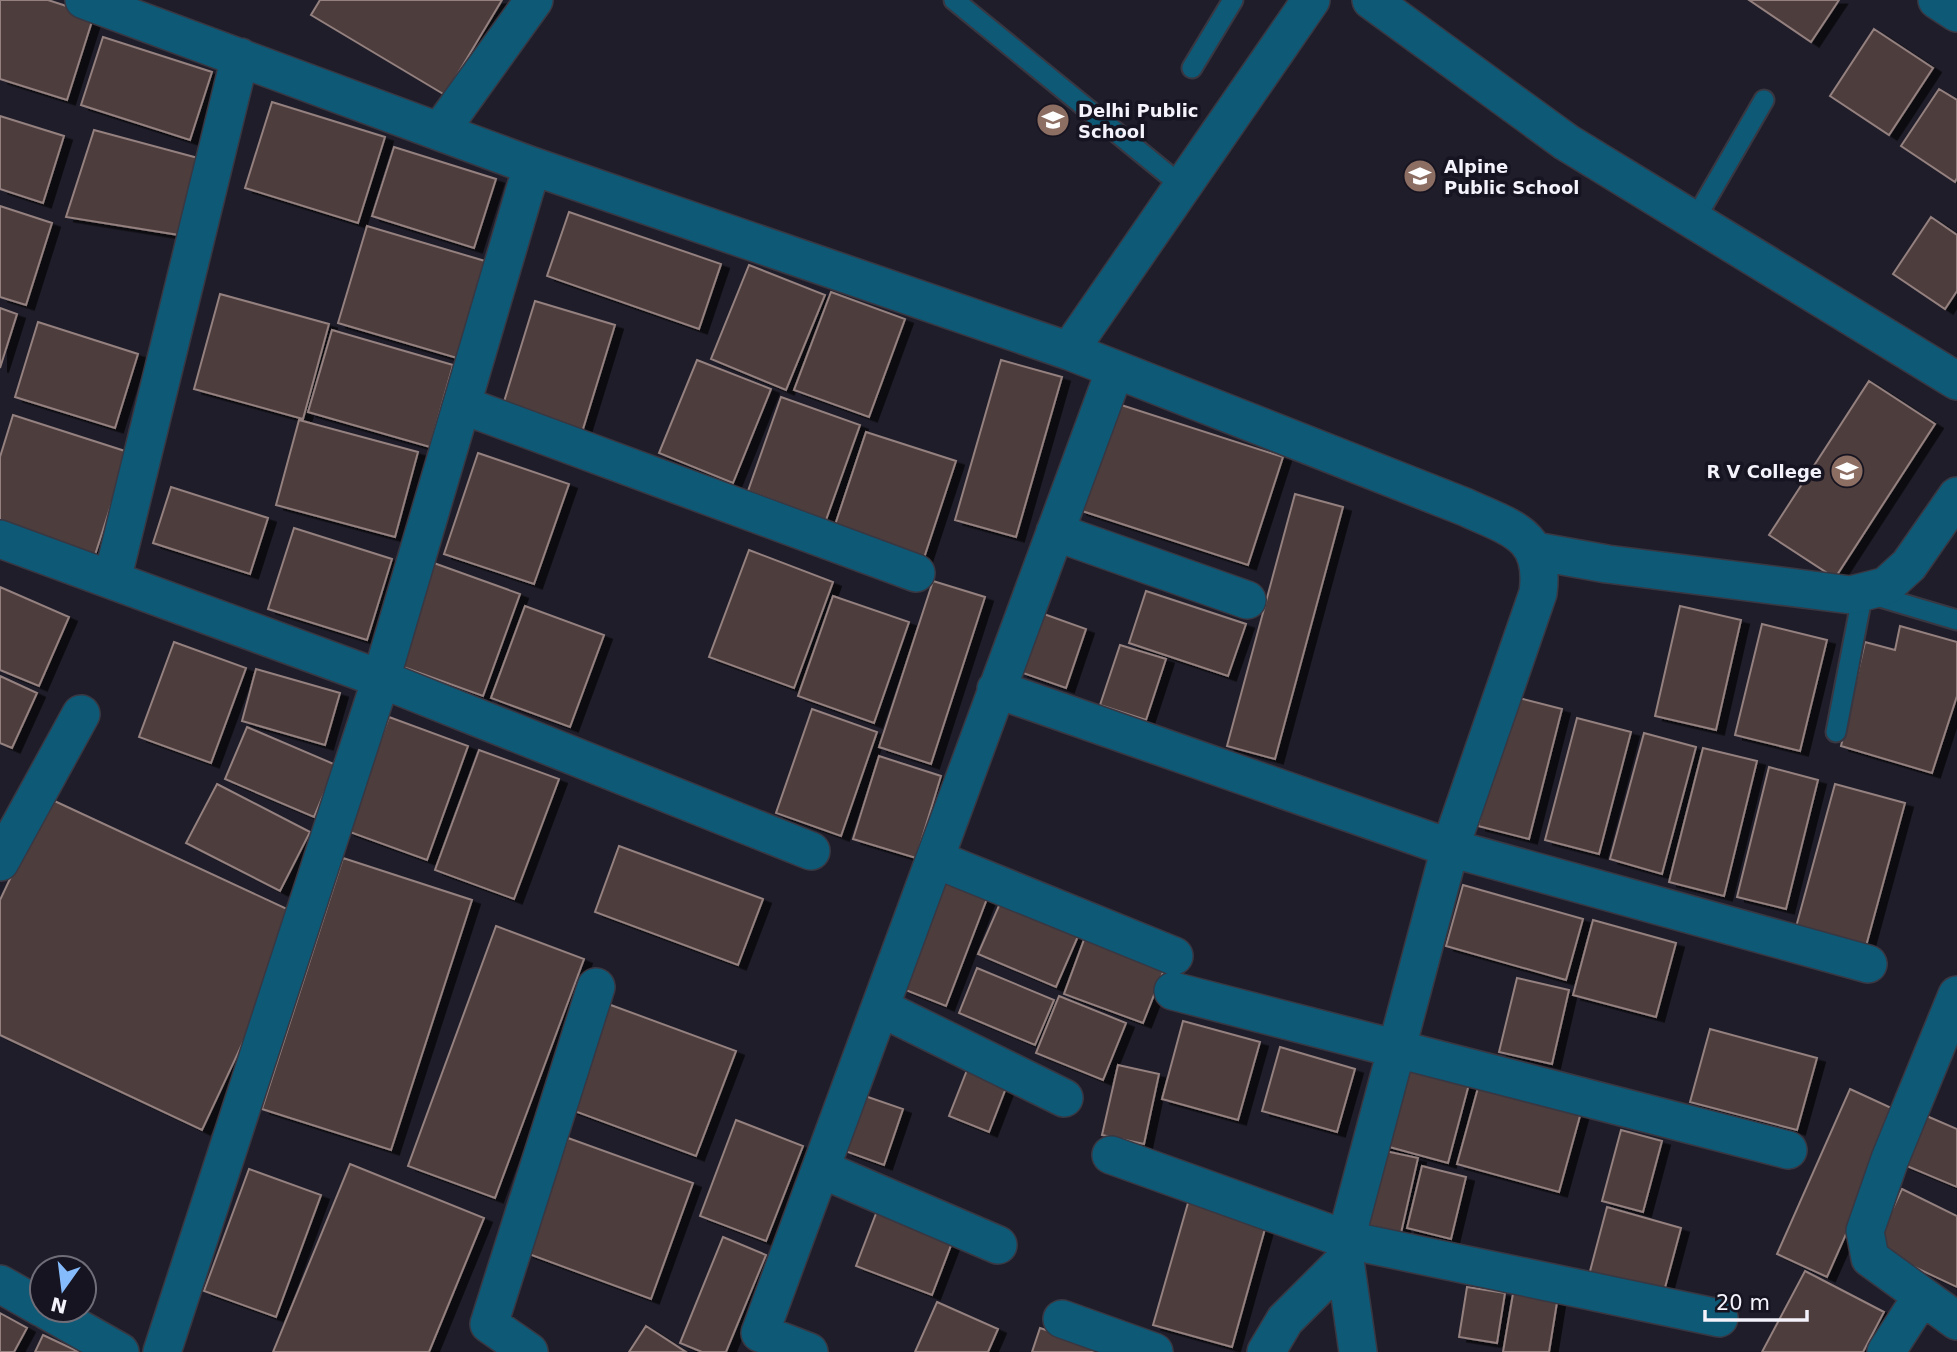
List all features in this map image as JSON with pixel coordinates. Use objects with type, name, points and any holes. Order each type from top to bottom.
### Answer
[{"type":"street","points":[[83,0],[532,166],[1069,351],[1465,507],[1515,531],[1535,551],[1541,574],[1538,593],[1450,848],[1351,1220],[1347,1250],[1358,1352]]},
{"type":"street","points":[[440,131],[534,0]]},
{"type":"street","points":[[1069,351],[1311,0]]},
{"type":"street","points":[[1371,0],[1566,142],[1957,381]]},
{"type":"street","points":[[1937,0],[1957,13]]},
{"type":"street","points":[[112,580],[240,57]]},
{"type":"street","points":[[162,1352],[381,679],[532,166]]},
{"type":"street","points":[[809,1352],[760,1333],[1115,370]]},
{"type":"street","points":[[462,405],[916,573]]},
{"type":"street","points":[[1535,551],[1608,564],[1852,595],[1886,586],[1909,565],[1957,496]]},
{"type":"street","points":[[1055,532],[1247,600]]},
{"type":"street","points":[[0,539],[381,679],[811,851]]},
{"type":"street","points":[[996,689],[1450,848],[1868,964]]},
{"type":"street","points":[[0,862],[81,714]]},
{"type":"street","points":[[935,859],[1173,974],[1397,1049],[1788,1150]]},
{"type":"street","points":[[529,1352],[483,1338],[596,988]]},
{"type":"street","points":[[1957,995],[1890,1159],[1865,1231],[1870,1258],[1957,1321]]},
{"type":"street","points":[[881,1008],[1064,1098]]},
{"type":"street","points":[[1111,1155],[1347,1250],[1719,1318]]},
{"type":"street","points":[[821,1169],[998,1245]]},
{"type":"street","points":[[1266,1352],[1285,1320],[1347,1250]]},
{"type":"street","points":[[0,1284],[28,1300]]},
{"type":"street","points":[[1886,1352],[1922,1296]]},
{"type":"street","points":[[1062,1318],[1154,1352]]},
{"type":"street","points":[[71,1324],[120,1352]]},
{"type":"lane","points":[[954,0],[1182,186]]},
{"type":"lane","points":[[1192,68],[1233,0]]},
{"type":"lane","points":[[1694,221],[1764,100]]},
{"type":"lane","points":[[1836,732],[1863,592],[1957,620]]},
{"type":"building","points":[[0,0],[48,0],[94,15],[67,100],[0,79]]},
{"type":"building","points":[[320,0],[502,0],[445,95],[311,15]]},
{"type":"building","points":[[1749,0],[1839,0],[1811,42]]},
{"type":"building","points":[[1874,29],[1933,68],[1889,135],[1830,96]]},
{"type":"building","points":[[103,37],[212,72],[190,140],[81,105]]},
{"type":"building","points":[[1939,89],[1957,100],[1955,182],[1901,146]]},
{"type":"building","points":[[272,102],[385,137],[358,223],[245,188]]},
{"type":"building","points":[[0,116],[64,136],[43,203],[0,189]]},
{"type":"building","points":[[94,130],[198,158],[179,235],[66,217]]},
{"type":"building","points":[[394,147],[496,179],[474,248],[372,216]]},
{"type":"building","points":[[0,206],[52,223],[26,305],[0,297]]},
{"type":"building","points":[[569,212],[721,264],[699,329],[547,276]]},
{"type":"building","points":[[1931,217],[1957,235],[1957,291],[1945,309],[1893,274]]},
{"type":"building","points":[[367,226],[485,261],[457,358],[338,323]]},
{"type":"building","points":[[749,265],[825,295],[786,390],[711,359]]},
{"type":"building","points":[[831,292],[905,319],[869,417],[794,390]]},
{"type":"building","points":[[220,294],[329,324],[303,419],[194,389]]},
{"type":"building","points":[[535,301],[615,325],[579,442],[499,418]]},
{"type":"building","points":[[0,308],[17,314],[0,368]]},
{"type":"building","points":[[38,322],[138,354],[115,428],[15,397]]},
{"type":"building","points":[[332,330],[453,365],[430,447],[308,412]]},
{"type":"building","points":[[697,360],[771,389],[733,483],[659,453]]},
{"type":"building","points":[[1001,360],[1062,377],[1016,537],[955,520]]},
{"type":"building","points":[[1869,381],[1935,424],[1835,578],[1769,535]]},
{"type":"building","points":[[781,397],[860,425],[826,520],[748,491]]},
{"type":"building","points":[[1115,403],[1283,457],[1248,565],[1079,510]]},
{"type":"building","points":[[13,415],[128,452],[95,555],[0,524],[0,457]]},
{"type":"building","points":[[299,420],[418,452],[395,537],[276,505]]},
{"type":"building","points":[[866,432],[956,461],[922,564],[832,534]]},
{"type":"building","points":[[478,453],[569,484],[534,584],[444,554]]},
{"type":"building","points":[[171,487],[268,518],[250,574],[153,543]]},
{"type":"building","points":[[1295,494],[1343,507],[1275,759],[1227,746]]},
{"type":"building","points":[[294,528],[392,559],[367,640],[268,609]]},
{"type":"building","points":[[749,550],[833,582],[794,688],[709,657]]},
{"type":"building","points":[[431,562],[520,594],[483,696],[395,664]]},
{"type":"building","points":[[933,581],[985,597],[931,764],[879,747]]},
{"type":"building","points":[[0,587],[69,617],[39,686],[0,670]]},
{"type":"building","points":[[1146,591],[1246,624],[1228,676],[1129,643]]},
{"type":"building","points":[[833,596],[909,622],[874,723],[798,696]]},
{"type":"building","points":[[525,606],[604,635],[570,727],[491,698]]},
{"type":"building","points":[[1680,606],[1741,620],[1716,730],[1655,716]]},
{"type":"building","points":[[1041,613],[1086,629],[1066,688],[1020,672]]},
{"type":"building","points":[[1762,624],[1827,640],[1800,751],[1735,735]]},
{"type":"building","points":[[1900,626],[1957,642],[1957,696],[1932,773],[1841,746],[1865,642],[1895,650]]},
{"type":"building","points":[[174,642],[246,668],[211,763],[139,737]]},
{"type":"building","points":[[1120,645],[1166,659],[1146,720],[1100,705]]},
{"type":"building","points":[[256,669],[340,693],[325,745],[242,721]]},
{"type":"building","points":[[0,676],[37,693],[12,748],[0,743]]},
{"type":"building","points":[[1511,696],[1562,709],[1529,839],[1478,826]]},
{"type":"building","points":[[812,709],[877,732],[841,836],[776,813]]},
{"type":"building","points":[[389,717],[468,746],[427,860],[347,831]]},
{"type":"building","points":[[1577,718],[1631,732],[1599,854],[1545,840]]},
{"type":"building","points":[[247,727],[336,765],[314,817],[225,779]]},
{"type":"building","points":[[1644,733],[1696,747],[1662,874],[1610,859]]},
{"type":"building","points":[[1703,748],[1757,761],[1724,896],[1669,882]]},
{"type":"building","points":[[479,750],[559,779],[514,899],[435,870]]},
{"type":"building","points":[[879,756],[941,776],[916,858],[853,839]]},
{"type":"building","points":[[1769,767],[1818,780],[1786,909],[1737,897]]},
{"type":"building","points":[[217,784],[310,832],[280,891],[186,843]]},
{"type":"building","points":[[1835,784],[1905,803],[1866,946],[1796,927]]},
{"type":"building","points":[[48,798],[302,916],[202,1130],[0,1035],[0,900]]},
{"type":"building","points":[[619,846],[763,899],[738,965],[595,912]]},
{"type":"building","points":[[343,858],[472,900],[391,1150],[262,1109]]},
{"type":"building","points":[[945,880],[988,896],[946,1006],[903,989]]},
{"type":"building","points":[[1463,885],[1583,919],[1566,980],[1446,946]]},
{"type":"building","points":[[1001,901],[1079,934],[1056,987],[978,954]]},
{"type":"building","points":[[1593,920],[1676,943],[1656,1017],[1573,995]]},
{"type":"building","points":[[496,926],[584,959],[495,1198],[408,1166]]},
{"type":"building","points":[[1085,937],[1165,967],[1143,1023],[1064,994]]},
{"type":"building","points":[[977,968],[1054,1000],[1035,1045],[959,1013]]},
{"type":"building","points":[[1517,978],[1569,990],[1552,1064],[1499,1052]]},
{"type":"building","points":[[1059,996],[1126,1023],[1103,1080],[1036,1053]]},
{"type":"building","points":[[608,1004],[736,1051],[696,1156],[569,1109]]},
{"type":"building","points":[[1183,1021],[1260,1042],[1238,1120],[1162,1099]]},
{"type":"building","points":[[1710,1029],[1817,1058],[1797,1130],[1690,1102]]},
{"type":"building","points":[[1280,1047],[1355,1069],[1337,1132],[1262,1111]]},
{"type":"building","points":[[969,1065],[1009,1080],[989,1132],[949,1116]]},
{"type":"building","points":[[1118,1065],[1159,1074],[1144,1144],[1102,1135]]},
{"type":"building","points":[[1403,1067],[1469,1084],[1448,1163],[1382,1145]]},
{"type":"building","points":[[1481,1077],[1583,1105],[1559,1192],[1457,1164]]},
{"type":"building","points":[[1850,1089],[1900,1112],[1827,1277],[1777,1254]]},
{"type":"building","points":[[865,1096],[903,1109],[884,1165],[845,1151]]},
{"type":"building","points":[[1922,1114],[1957,1129],[1957,1187],[1902,1164]]},
{"type":"building","points":[[736,1120],[803,1146],[766,1241],[700,1216]]},
{"type":"building","points":[[1621,1130],[1662,1141],[1643,1212],[1602,1201]]},
{"type":"building","points":[[568,1138],[693,1183],[651,1299],[526,1253]]},
{"type":"building","points":[[1376,1149],[1418,1158],[1401,1233],[1359,1223]]},
{"type":"building","points":[[350,1164],[484,1218],[429,1352],[273,1352]]},
{"type":"building","points":[[1422,1166],[1466,1177],[1451,1239],[1407,1228]]},
{"type":"building","points":[[249,1169],[321,1195],[276,1317],[204,1291]]},
{"type":"building","points":[[1902,1189],[1957,1216],[1957,1287],[1874,1248]]},
{"type":"building","points":[[1190,1196],[1268,1218],[1232,1347],[1153,1325]]},
{"type":"building","points":[[1607,1207],[1681,1228],[1663,1295],[1589,1275]]},
{"type":"building","points":[[877,1211],[953,1240],[932,1295],[856,1266]]},
{"type":"building","points":[[723,1237],[766,1255],[726,1352],[702,1352],[680,1343]]},
{"type":"building","points":[[1805,1271],[1884,1312],[1863,1352],[1762,1352]]},
{"type":"building","points":[[1515,1282],[1559,1290],[1549,1352],[1503,1352]]},
{"type":"building","points":[[1467,1287],[1505,1293],[1497,1343],[1459,1337]]},
{"type":"building","points":[[937,1302],[998,1329],[988,1352],[915,1352]]},
{"type":"building","points":[[0,1313],[27,1328],[14,1352],[0,1352]]},
{"type":"building","points":[[646,1326],[686,1352],[629,1352]]},
{"type":"building","points":[[1040,1328],[1111,1352],[1032,1352]]},
{"type":"building","points":[[43,1335],[79,1352],[35,1352]]},
{"type":"place","name":"Delhi Public School","points":[[1053,120]]},
{"type":"place","name":"Alpine Public School","points":[[1420,176]]},
{"type":"place","name":"R V College","points":[[1847,471]]}]
